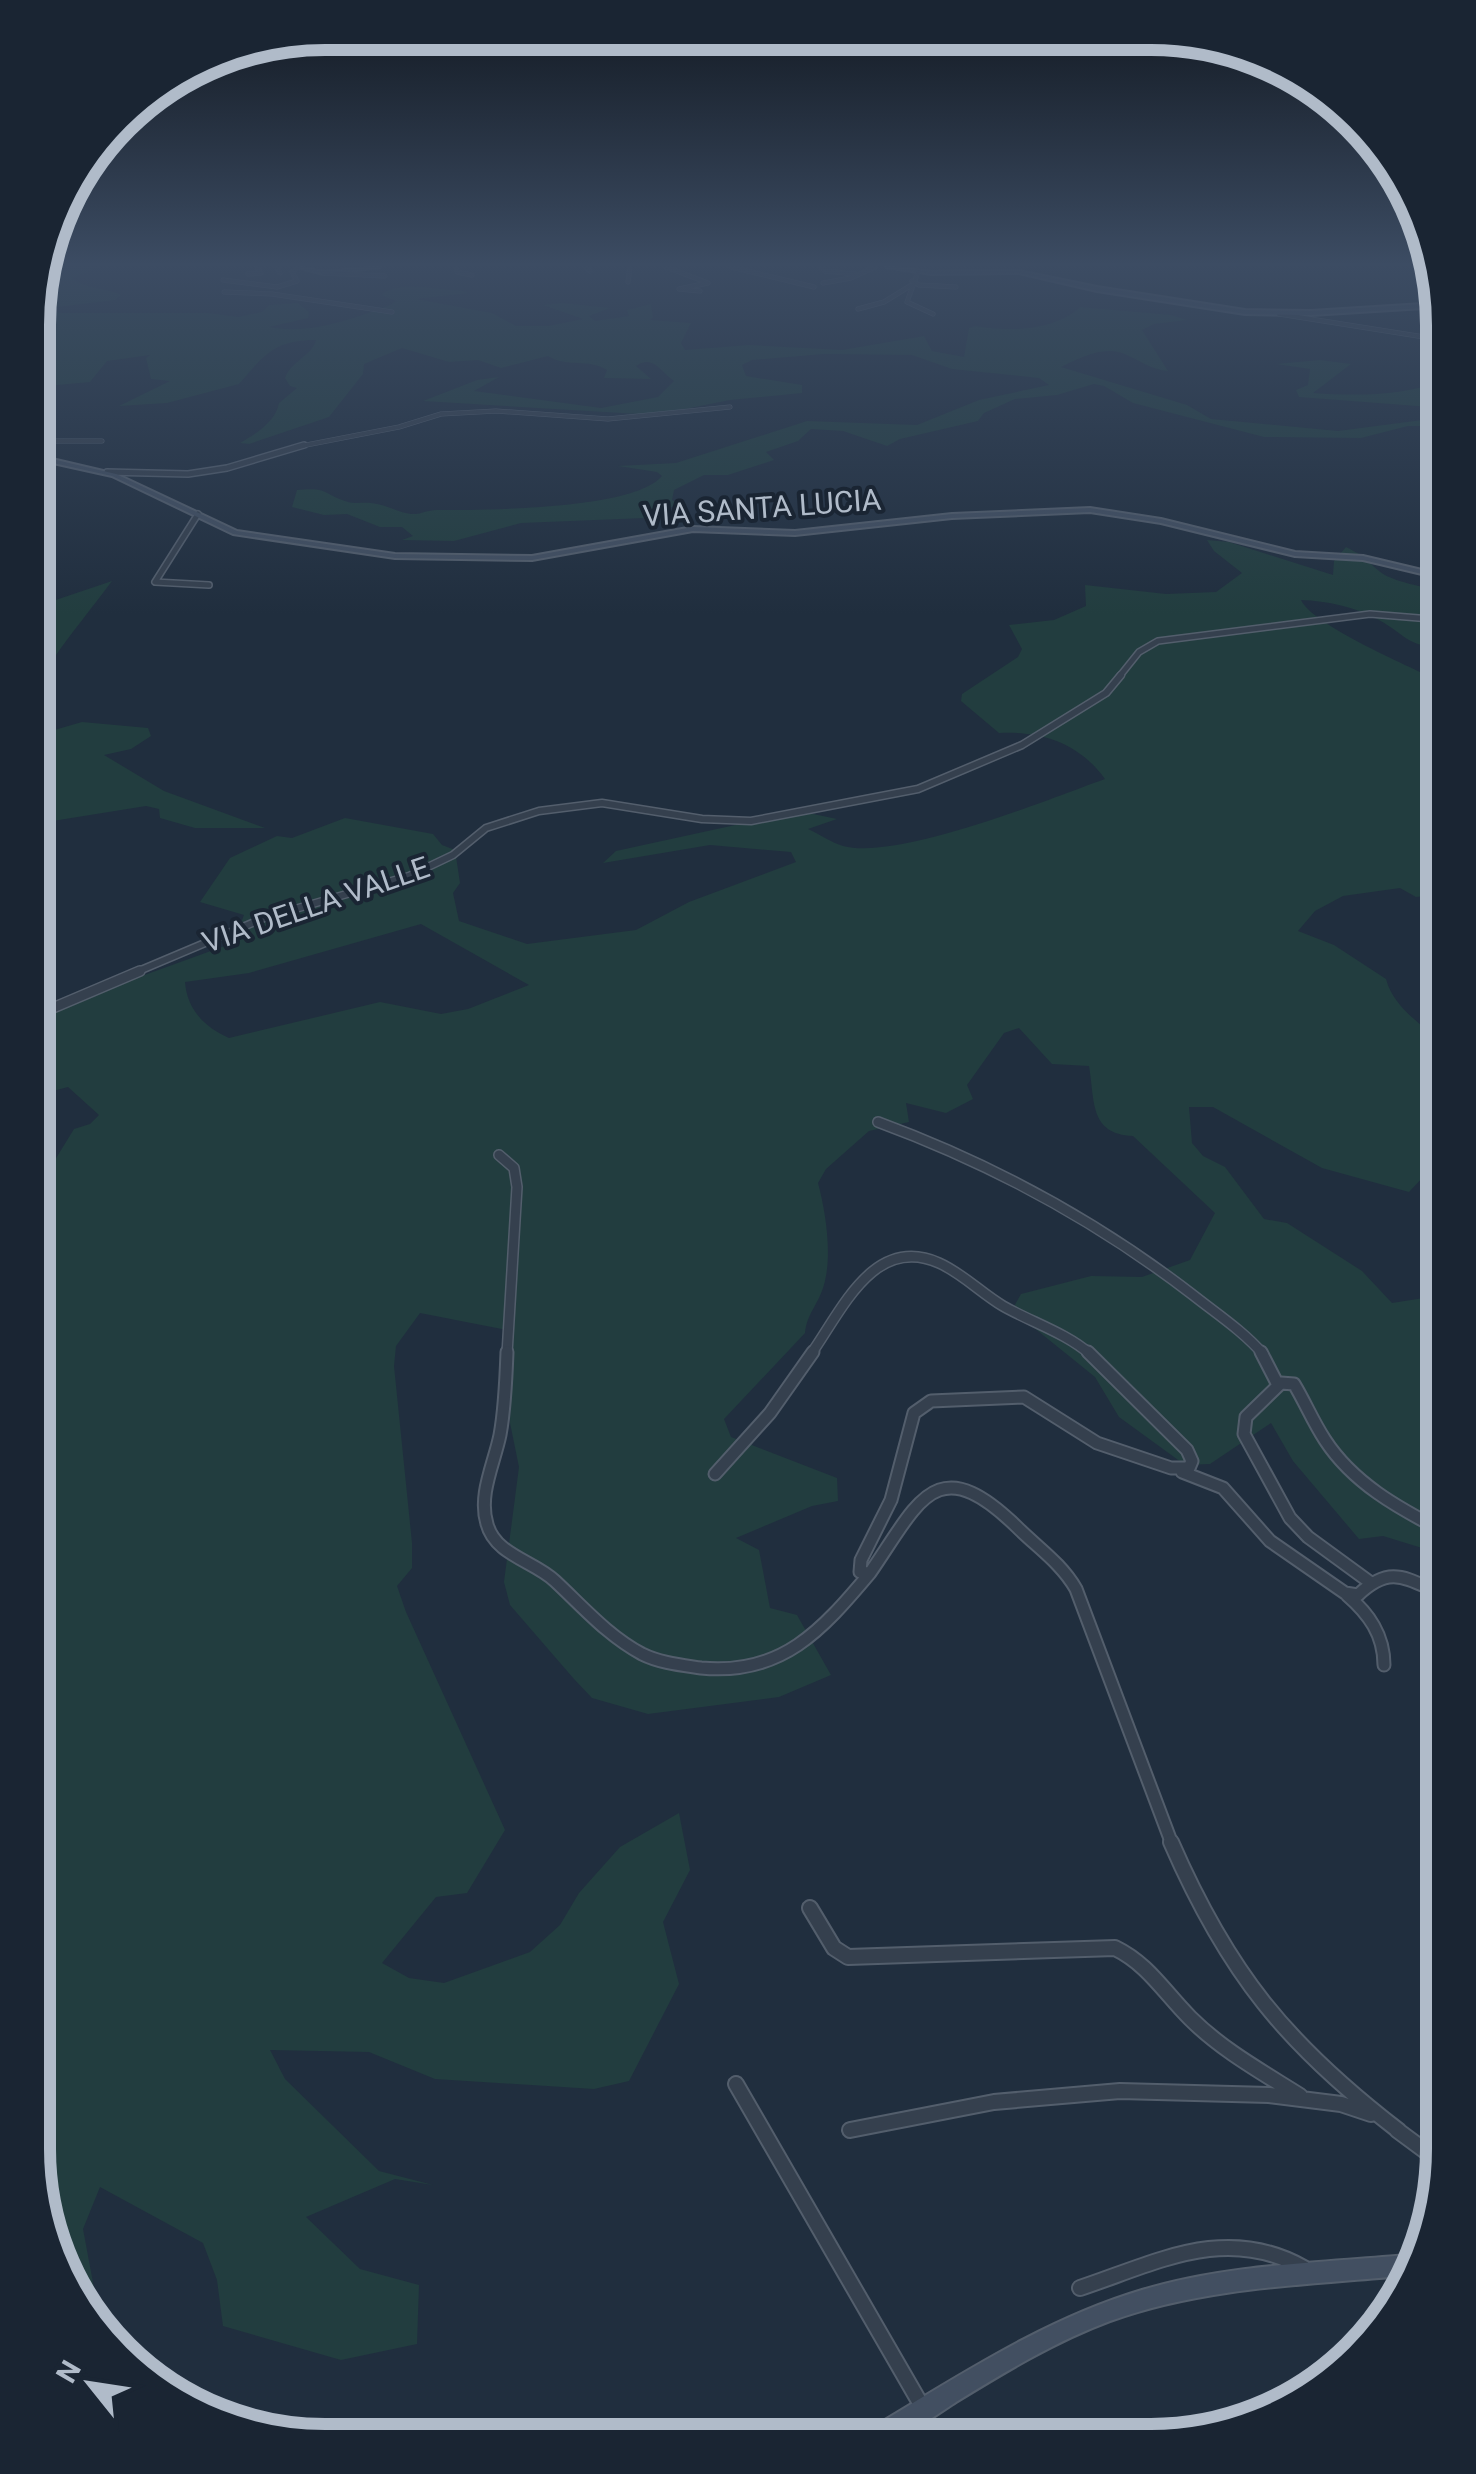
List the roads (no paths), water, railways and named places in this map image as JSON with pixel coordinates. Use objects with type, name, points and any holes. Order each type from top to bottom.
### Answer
[{"type":"street","points":[[107,472],[188,474],[226,468],[303,445],[471,411],[597,419],[730,407]]},
{"type":"street","points":[[50,441],[102,441]]},
{"type":"street","name":"VIA SANTA LUCIA","points":[[50,460],[107,472],[229,531],[391,555],[525,558],[693,529],[795,534],[952,516],[1101,511],[1212,532],[1295,554],[1363,558],[1426,573]]},
{"type":"street","points":[[198,514],[155,582],[209,585]]},
{"type":"street","name":"VIA DELLA VALLE","points":[[50,1009],[255,921],[409,876],[453,855],[486,828],[529,814],[602,802],[702,820],[751,822],[895,795],[1014,751],[1106,692],[1139,652],[1158,641],[1370,614],[1426,619]]},
{"type":"street","points":[[878,1122],[927,1138],[997,1170],[1154,1264],[1250,1341],[1268,1361],[1278,1385]]},
{"type":"street","points":[[499,1155],[514,1168],[517,1188],[502,1424],[485,1512],[497,1544],[545,1572],[607,1630],[642,1654],[718,1671],[760,1668],[820,1630],[870,1574],[908,1512],[927,1496],[953,1487],[970,1490],[998,1505],[1021,1532],[1057,1561],[1076,1589],[1171,1849],[1226,1948],[1284,2032],[1320,2067],[1425,2151]]},
{"type":"street","points":[[714,1474],[770,1413],[868,1272],[883,1261],[906,1254],[940,1262],[1001,1305],[1094,1356],[1192,1459],[1187,1469],[1165,1466]]},
{"type":"street","points":[[1371,1584],[1308,1537],[1290,1518],[1244,1434],[1246,1416],[1285,1380],[1294,1384],[1327,1443],[1358,1480],[1425,1520]]},
{"type":"street","points":[[870,1574],[861,1573],[859,1564],[891,1500],[914,1413],[930,1400],[1028,1398],[1067,1421],[1085,1438],[1223,1488],[1270,1541],[1345,1593],[1374,1624],[1381,1640],[1384,1666]]},
{"type":"street","points":[[1345,1593],[1358,1596],[1371,1584],[1392,1574],[1425,1587]]},
{"type":"street","points":[[810,1908],[834,1948],[848,1957],[946,1956],[1085,1946],[1122,1950],[1144,1964],[1182,2010],[1224,2048],[1306,2100]]},
{"type":"street","points":[[736,2084],[924,2410]]},
{"type":"street","points":[[850,2130],[994,2102],[1120,2091],[1269,2094],[1359,2109],[1399,2131]]},
{"type":"street","points":[[1080,2288],[1184,2257],[1244,2246],[1275,2253],[1314,2276]]},
{"type":"street","points":[[901,2424],[1040,2345],[1132,2304],[1199,2289],[1400,2266]]}]
